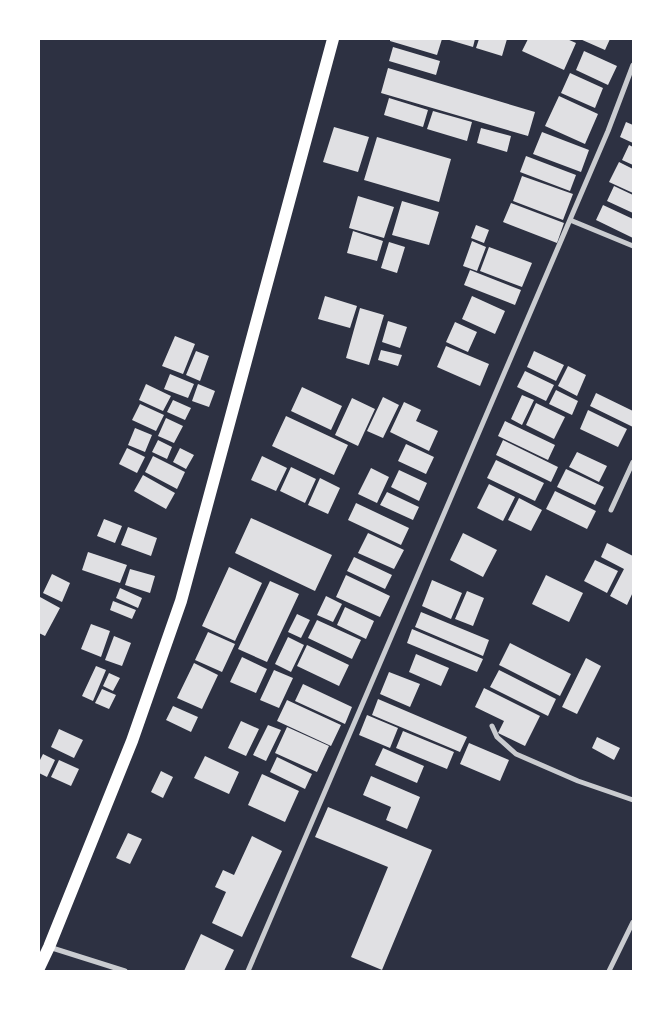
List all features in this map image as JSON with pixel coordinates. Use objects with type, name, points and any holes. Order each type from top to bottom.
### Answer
[{"type":"main road","points":[[39,968],[132,741],[181,601],[333,39]]},
{"type":"street","points":[[248,971],[608,131],[633,65]]},
{"type":"street","points":[[570,220],[633,246]]},
{"type":"street","points":[[611,510],[633,462]]},
{"type":"street","points":[[492,726],[497,738],[516,754],[578,781],[633,800]]},
{"type":"street","points":[[609,971],[633,922]]},
{"type":"street","points":[[49,947],[125,971]]},
{"type":"building","points":[[390,39],[442,39],[437,55],[390,41]]},
{"type":"building","points":[[446,39],[475,39],[473,47]]},
{"type":"building","points":[[479,39],[507,39],[502,56],[476,48]]},
{"type":"building","points":[[528,39],[567,39],[576,43],[564,70],[522,51]]},
{"type":"building","points":[[580,39],[610,39],[605,50]]},
{"type":"building","points":[[393,47],[440,61],[436,75],[389,61]]},
{"type":"building","points":[[584,51],[617,66],[608,85],[576,70]]},
{"type":"building","points":[[388,68],[535,112],[528,136],[381,93]]},
{"type":"building","points":[[570,73],[603,88],[595,108],[561,93]]},
{"type":"building","points":[[559,96],[598,114],[585,144],[545,126]]},
{"type":"building","points":[[389,98],[428,110],[423,127],[384,115]]},
{"type":"building","points":[[433,111],[472,122],[467,141],[427,129]]},
{"type":"building","points":[[626,122],[633,125],[633,143],[620,137]]},
{"type":"building","points":[[334,127],[369,137],[358,172],[323,162]]},
{"type":"building","points":[[481,128],[511,136],[507,152],[477,143]]},
{"type":"building","points":[[542,132],[589,150],[581,172],[533,154]]},
{"type":"building","points":[[377,137],[451,159],[439,202],[364,180]]},
{"type":"building","points":[[629,145],[633,147],[633,165],[622,160]]},
{"type":"building","points":[[526,156],[576,175],[570,191],[520,172]]},
{"type":"building","points":[[619,162],[633,169],[633,193],[609,182]]},
{"type":"building","points":[[522,176],[573,194],[563,220],[513,201]]},
{"type":"building","points":[[614,186],[633,195],[633,213],[607,201]]},
{"type":"building","points":[[358,196],[394,207],[384,238],[349,228]]},
{"type":"building","points":[[402,201],[439,212],[429,245],[392,235]]},
{"type":"building","points":[[511,203],[564,223],[557,243],[503,222]]},
{"type":"building","points":[[603,205],[633,219],[633,238],[596,220]]},
{"type":"building","points":[[476,225],[489,230],[484,243],[471,238]]},
{"type":"building","points":[[353,231],[383,241],[377,261],[347,253]]},
{"type":"building","points":[[472,241],[486,247],[477,271],[463,266]]},
{"type":"building","points":[[389,242],[405,247],[397,273],[381,268]]},
{"type":"building","points":[[489,247],[532,263],[522,287],[480,271]]},
{"type":"building","points":[[470,270],[521,290],[515,305],[464,285]]},
{"type":"building","points":[[325,296],[357,306],[350,328],[318,319]]},
{"type":"building","points":[[472,296],[505,311],[495,334],[462,319]]},
{"type":"building","points":[[360,308],[384,315],[369,365],[346,358]]},
{"type":"building","points":[[388,321],[407,327],[400,348],[382,342]]},
{"type":"building","points":[[455,322],[477,332],[468,352],[446,342]]},
{"type":"building","points":[[175,336],[195,344],[183,374],[162,366]]},
{"type":"building","points":[[446,346],[489,364],[480,386],[437,367]]},
{"type":"building","points":[[381,350],[402,355],[398,366],[378,360]]},
{"type":"building","points":[[196,351],[209,356],[200,381],[186,375]]},
{"type":"building","points":[[534,351],[564,365],[556,381],[527,367]]},
{"type":"building","points":[[568,366],[586,375],[577,396],[558,386]]},
{"type":"building","points":[[525,371],[554,385],[546,401],[517,387]]},
{"type":"building","points":[[170,374],[194,384],[188,398],[164,389]]},
{"type":"building","points":[[146,384],[171,396],[163,411],[139,400]]},
{"type":"building","points":[[198,384],[215,391],[209,407],[192,401]]},
{"type":"building","points":[[302,387],[342,406],[331,430],[291,411]]},
{"type":"building","points":[[556,390],[578,401],[572,415],[549,404]]},
{"type":"building","points":[[596,393],[633,411],[633,427],[590,406]]},
{"type":"building","points":[[522,395],[534,400],[522,425],[511,419]]},
{"type":"building","points":[[383,397],[399,405],[383,438],[367,431]]},
{"type":"building","points":[[352,398],[375,409],[358,446],[335,435]]},
{"type":"building","points":[[173,400],[191,408],[185,420],[167,412]]},
{"type":"building","points":[[404,402],[421,410],[416,421],[438,431],[429,451],[390,432]]},
{"type":"building","points":[[536,403],[565,417],[554,439],[526,425]]},
{"type":"building","points":[[140,404],[164,415],[156,431],[132,420]]},
{"type":"building","points":[[588,410],[627,429],[618,447],[580,429]]},
{"type":"building","points":[[286,416],[348,445],[334,475],[272,446]]},
{"type":"building","points":[[166,418],[183,426],[174,443],[158,436]]},
{"type":"building","points":[[505,421],[555,445],[548,460],[498,436]]},
{"type":"building","points":[[135,428],[152,435],[145,452],[128,445]]},
{"type":"building","points":[[158,440],[172,447],[167,459],[152,452]]},
{"type":"building","points":[[503,440],[558,467],[551,482],[496,455]]},
{"type":"building","points":[[406,444],[434,457],[426,474],[398,461]]},
{"type":"building","points":[[127,448],[145,457],[137,473],[119,464]]},
{"type":"building","points":[[180,448],[194,455],[186,469],[173,462]]},
{"type":"building","points":[[577,452],[607,466],[599,482],[569,467]]},
{"type":"building","points":[[153,456],[185,472],[177,489],[145,472]]},
{"type":"building","points":[[262,456],[287,468],[276,491],[251,480]]},
{"type":"building","points":[[496,460],[544,483],[535,501],[487,478]]},
{"type":"building","points":[[291,467],[316,479],[305,503],[280,491]]},
{"type":"building","points":[[371,468],[389,477],[377,503],[358,494]]},
{"type":"building","points":[[566,469],[604,487],[595,505],[557,487]]},
{"type":"building","points":[[399,470],[427,483],[419,501],[391,487]]},
{"type":"building","points":[[143,475],[175,493],[166,509],[134,491]]},
{"type":"building","points":[[320,478],[340,488],[328,514],[308,505]]},
{"type":"building","points":[[489,484],[515,497],[503,521],[477,508]]},
{"type":"building","points":[[555,491],[596,511],[587,529],[546,509]]},
{"type":"building","points":[[387,492],[419,507],[413,520],[380,505]]},
{"type":"building","points":[[519,498],[542,510],[531,531],[508,520]]},
{"type":"building","points":[[356,503],[409,528],[401,545],[348,520]]},
{"type":"building","points":[[251,518],[332,555],[315,591],[235,553]]},
{"type":"building","points":[[104,519],[122,526],[115,543],[97,536]]},
{"type":"building","points":[[128,527],[157,538],[151,556],[121,545]]},
{"type":"building","points":[[368,533],[404,550],[394,569],[358,553]]},
{"type":"building","points":[[463,533],[497,550],[483,577],[450,560]]},
{"type":"building","points":[[607,543],[633,556],[633,592],[627,605],[610,596],[624,569],[601,557]]},
{"type":"building","points":[[88,552],[127,565],[120,583],[82,570]]},
{"type":"building","points":[[354,557],[392,575],[385,589],[347,571]]},
{"type":"building","points":[[595,560],[618,571],[607,593],[584,581]]},
{"type":"building","points":[[229,567],[262,583],[235,641],[202,626]]},
{"type":"building","points":[[130,569],[155,576],[150,593],[125,585]]},
{"type":"building","points":[[52,574],[70,583],[62,602],[43,593]]},
{"type":"building","points":[[346,575],[390,596],[380,617],[336,597]]},
{"type":"building","points":[[546,575],[583,593],[569,622],[532,604]]},
{"type":"building","points":[[432,580],[462,593],[451,619],[422,606]]},
{"type":"building","points":[[270,581],[299,594],[267,662],[238,649]]},
{"type":"building","points":[[120,588],[142,598],[138,608],[116,598]]},
{"type":"building","points":[[467,591],[484,598],[473,626],[455,619]]},
{"type":"building","points":[[326,596],[342,604],[333,622],[317,615]]},
{"type":"building","points":[[40,597],[60,608],[45,636],[39,633]]},
{"type":"building","points":[[113,601],[136,610],[132,619],[110,610]]},
{"type":"building","points":[[345,607],[374,621],[366,639],[337,625]]},
{"type":"building","points":[[421,612],[489,640],[483,656],[415,627]]},
{"type":"building","points":[[297,614],[310,620],[301,638],[288,632]]},
{"type":"building","points":[[317,620],[361,640],[352,659],[308,638]]},
{"type":"building","points":[[91,624],[110,631],[101,657],[81,649]]},
{"type":"building","points":[[412,629],[483,659],[477,672],[407,643]]},
{"type":"building","points":[[208,632],[235,644],[222,672],[195,660]]},
{"type":"building","points":[[114,636],[131,643],[122,666],[105,660]]},
{"type":"building","points":[[288,637],[304,645],[291,672],[275,664]]},
{"type":"building","points":[[510,643],[571,674],[560,696],[499,665]]},
{"type":"building","points":[[307,645],[349,665],[339,686],[297,666]]},
{"type":"building","points":[[416,654],[449,668],[441,686],[409,672]]},
{"type":"building","points":[[242,657],[267,669],[256,693],[230,682]]},
{"type":"building","points":[[586,658],[601,666],[577,714],[562,707]]},
{"type":"building","points":[[194,663],[218,675],[202,709],[177,698]]},
{"type":"building","points":[[96,666],[106,670],[93,701],[82,696]]},
{"type":"building","points":[[274,670],[293,678],[279,708],[260,700]]},
{"type":"building","points":[[499,670],[556,699],[548,716],[490,687]]},
{"type":"building","points":[[389,672],[420,684],[410,707],[380,694]]},
{"type":"building","points":[[109,673],[120,678],[113,691],[103,686]]},
{"type":"building","points":[[303,684],[352,707],[345,724],[295,701]]},
{"type":"building","points":[[484,688],[540,716],[525,746],[498,733],[504,721],[475,707]]},
{"type":"building","points":[[102,689],[116,695],[109,709],[95,703]]},
{"type":"building","points":[[378,699],[467,737],[460,752],[372,715]]},
{"type":"building","points":[[287,700],[341,725],[331,746],[277,721]]},
{"type":"building","points":[[173,706],[198,717],[191,732],[166,720]]},
{"type":"building","points":[[367,715],[398,728],[390,748],[359,735]]},
{"type":"building","points":[[241,721],[259,729],[246,756],[228,748]]},
{"type":"building","points":[[268,725],[281,730],[266,761],[253,755]]},
{"type":"building","points":[[287,727],[329,746],[317,772],[275,753]]},
{"type":"building","points":[[59,729],[83,740],[74,758],[51,747]]},
{"type":"building","points":[[403,731],[454,752],[447,769],[396,748]]},
{"type":"building","points":[[597,737],[620,748],[614,760],[592,748]]},
{"type":"building","points":[[469,743],[509,760],[500,781],[460,764]]},
{"type":"building","points":[[383,748],[424,766],[417,783],[375,765]]},
{"type":"building","points":[[43,754],[55,760],[47,777],[39,773],[39,762]]},
{"type":"building","points":[[205,756],[239,772],[229,794],[194,778]]},
{"type":"building","points":[[277,757],[312,774],[305,789],[270,772]]},
{"type":"building","points":[[59,760],[79,769],[71,786],[51,777]]},
{"type":"building","points":[[161,771],[173,777],[163,798],[151,792]]},
{"type":"building","points":[[262,774],[299,791],[285,822],[248,805]]},
{"type":"building","points":[[371,776],[420,797],[407,829],[386,820],[391,807],[363,795]]},
{"type":"building","points":[[328,807],[432,850],[382,970],[351,957],[388,867],[315,837]]},
{"type":"building","points":[[128,833],[142,839],[130,864],[116,858]]},
{"type":"building","points":[[252,836],[282,851],[242,937],[212,923],[226,892],[215,887],[223,870],[234,875]]},
{"type":"building","points":[[201,934],[234,950],[224,971],[184,971]]}]
